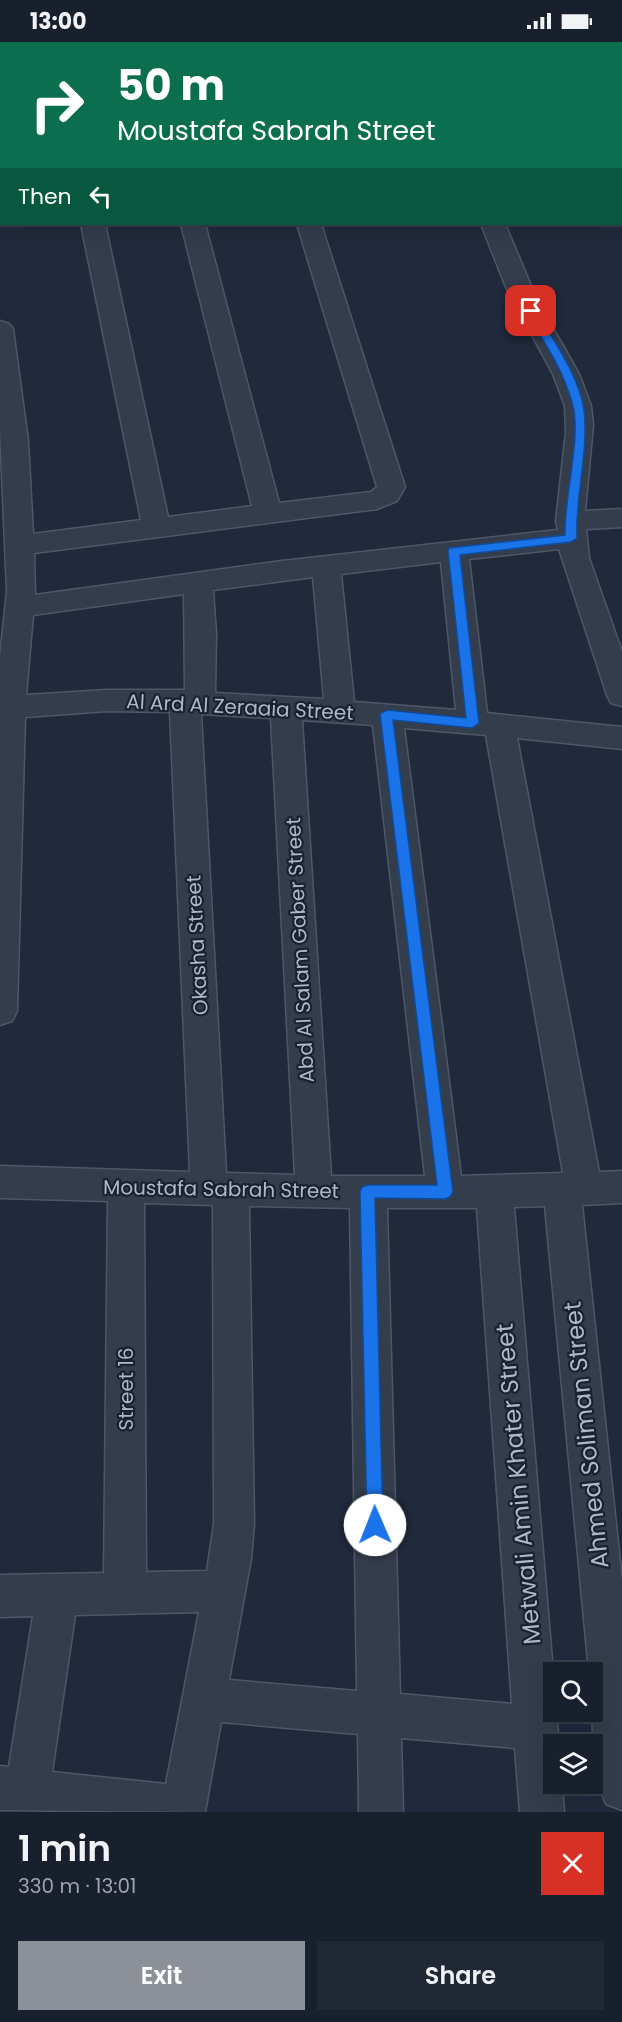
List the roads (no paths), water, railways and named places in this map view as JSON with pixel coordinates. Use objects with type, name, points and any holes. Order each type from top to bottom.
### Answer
[{"type":"street","points":[[93,225],[156,528]]},
{"type":"street","points":[[193,225],[268,514]]},
{"type":"street","points":[[20,545],[377,500],[387,495],[391,487],[309,225]]},
{"type":"street","points":[[493,225],[515,283],[538,326],[562,363],[578,407],[579,429],[571,530],[575,558],[622,695]]},
{"type":"street","points":[[0,329],[8,442],[20,545],[13,597],[5,708],[0,1011]]},
{"type":"street","points":[[13,597],[198,582],[454,551],[571,530],[622,518]]},
{"type":"street","name":"Ahmed Soliman Street","points":[[454,551],[573,1189],[622,1788]]},
{"type":"street","points":[[326,566],[340,711]]},
{"type":"street","name":"Okasha Street","points":[[183,1810],[224,1591],[234,1524],[220,1190],[193,701],[201,634],[198,582]]},
{"type":"street","name":"Al Ard Al Zeraaia Street","points":[[5,708],[94,702],[193,701],[387,714],[622,738]]},
{"type":"street","name":"Abd Al Salam Gaber Street","points":[[286,708],[314,1192]]},
{"type":"street","points":[[387,714],[445,1192]]},
{"type":"street","name":"Moustafa Sabrah Street","points":[[0,1182],[314,1192],[494,1192],[622,1187]]},
{"type":"street","name":"Street 16","points":[[125,1593],[126,1186]]},
{"type":"street","points":[[368,1192],[381,1812]]},
{"type":"street","name":"Metwali Amin Khater Street","points":[[494,1192],[542,1812]]},
{"type":"street","points":[[0,1596],[224,1591]]},
{"type":"street","points":[[57,1593],[14,1789],[183,1810]]},
{"type":"street","points":[[203,1699],[537,1728]]}]
